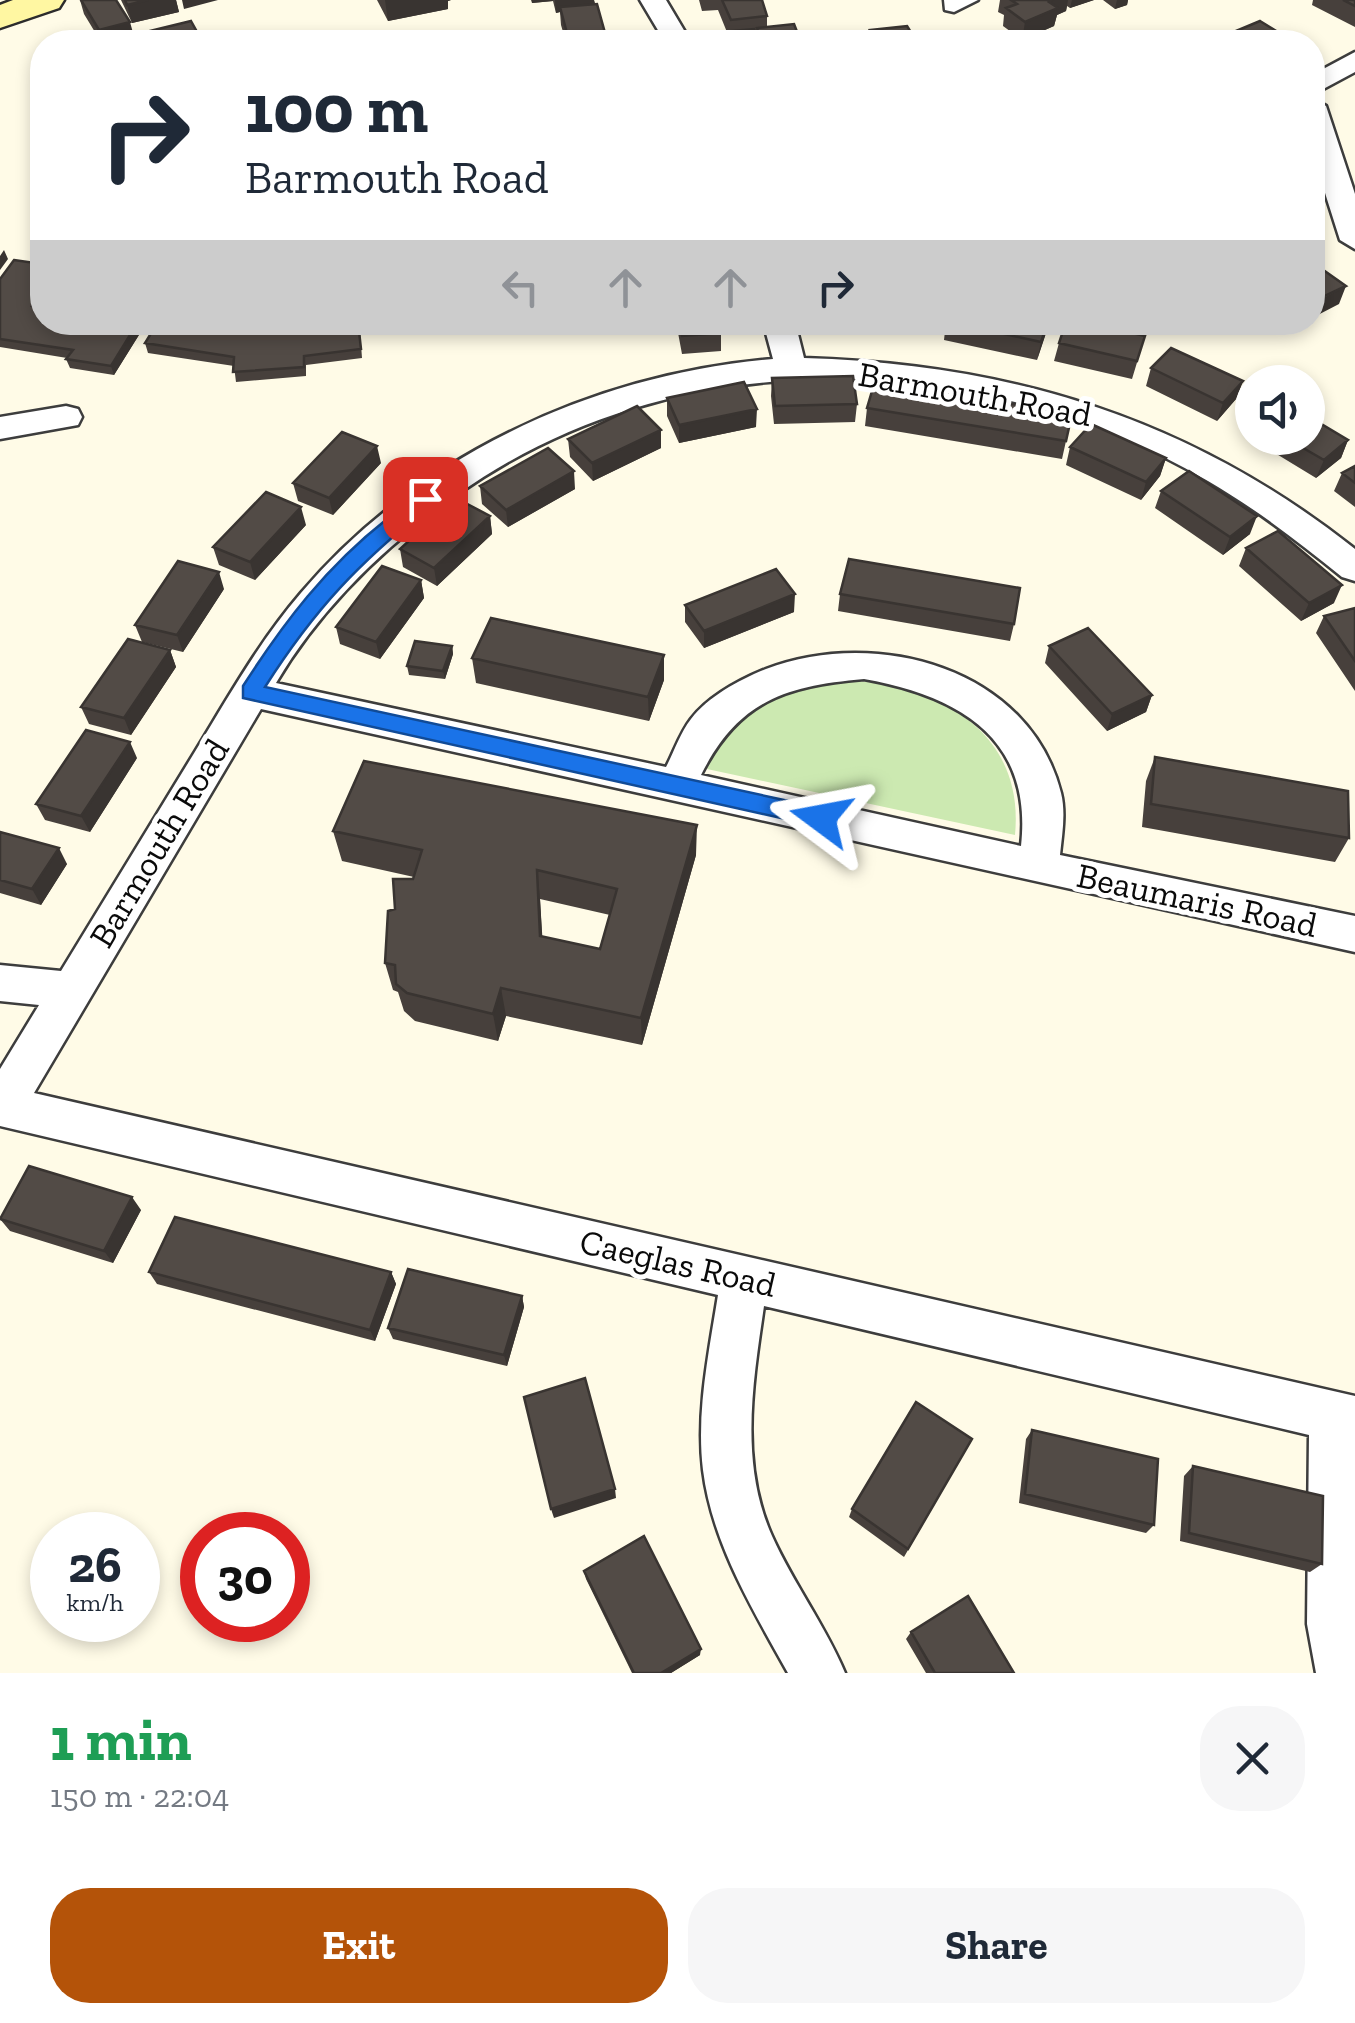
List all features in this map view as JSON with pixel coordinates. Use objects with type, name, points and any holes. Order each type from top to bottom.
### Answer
[{"type":"main road","points":[[0,18],[46,0]]},
{"type":"street","points":[[654,0],[671,30]]},
{"type":"street","points":[[1325,79],[1355,60]]},
{"type":"street","points":[[1325,148],[1353,238]]},
{"type":"street","points":[[782,335],[791,368]]},
{"type":"street","name":"Barmouth Road","points":[[1,1106],[294,624],[356,554],[465,473],[582,414],[666,385],[712,375],[791,368],[933,379],[1098,414],[1165,444],[1250,493],[1355,568]]},
{"type":"street","points":[[0,428],[66,417]]},
{"type":"street","name":"Beaumaris Road","points":[[676,785],[701,731],[733,700],[754,687],[818,665],[886,666],[916,673],[969,698],[1018,744],[1041,790],[1039,867]]},
{"type":"street","name":"Beaumaris Road","points":[[250,692],[1355,934]]},
{"type":"street","points":[[0,983],[69,990]]},
{"type":"street","name":"Caeglas Road","points":[[1,1106],[1345,1419]]},
{"type":"street","points":[[744,1278],[728,1419],[728,1470],[742,1526],[818,1673]]},
{"type":"street","points":[[1344,1673],[1334,1624],[1345,1419]]},
{"type":"green space","points":[[844,680],[911,691],[968,720],[990,741],[1005,767],[1014,798],[1015,835],[707,769],[730,731],[745,716],[780,695]]},
{"type":"building","points":[[81,0],[116,0],[130,22],[99,30]]},
{"type":"building","points":[[722,0],[762,0],[767,16],[731,20]]},
{"type":"building","points":[[1011,0],[1052,0],[1049,2],[1058,8],[1025,22],[1006,8],[1017,4]]},
{"type":"building","points":[[597,4],[604,30],[566,30],[560,7]]},
{"type":"building","points":[[191,21],[196,30],[154,30]]},
{"type":"building","points":[[1260,21],[1275,30],[1238,30]]},
{"type":"building","points":[[794,24],[796,30],[758,30]]},
{"type":"building","points":[[907,26],[910,30],[870,30]]},
{"type":"building","points":[[14,260],[30,262],[30,335],[130,335],[111,366],[66,359],[73,350],[0,339],[0,279]]},
{"type":"building","points":[[1325,271],[1346,286],[1325,296]]},
{"type":"building","points":[[150,335],[359,335],[361,349],[304,356],[304,367],[233,372],[234,357],[145,343]]},
{"type":"building","points":[[1009,335],[1043,335],[1041,342]]},
{"type":"building","points":[[1062,335],[1145,336],[1137,361],[1059,343]]},
{"type":"building","points":[[1171,348],[1235,377],[1235,390],[1223,403],[1151,368]]},
{"type":"building","points":[[853,376],[857,404],[775,406],[772,378]]},
{"type":"building","points":[[875,381],[1072,414],[1066,441],[867,408]]},
{"type":"building","points":[[744,382],[757,409],[679,425],[667,398]]},
{"type":"building","points":[[637,406],[661,430],[592,463],[568,439]]},
{"type":"building","points":[[1091,424],[1166,458],[1146,482],[1070,447]]},
{"type":"building","points":[[1325,426],[1348,440],[1324,460],[1315,455],[1325,455]]},
{"type":"building","points":[[342,432],[377,446],[329,498],[293,483]]},
{"type":"building","points":[[548,448],[574,471],[506,510],[480,486]]},
{"type":"building","points":[[1355,466],[1355,483],[1342,473]]},
{"type":"building","points":[[1189,471],[1257,516],[1230,537],[1161,491]]},
{"type":"building","points":[[266,492],[301,507],[250,562],[213,547]]},
{"type":"building","points":[[456,498],[490,516],[434,568],[400,549]]},
{"type":"building","points":[[1278,531],[1342,585],[1309,603],[1246,548]]},
{"type":"building","points":[[849,559],[1020,588],[1014,624],[840,594]]},
{"type":"building","points":[[178,561],[219,572],[177,635],[135,625]]},
{"type":"building","points":[[382,566],[421,580],[376,642],[336,627]]},
{"type":"building","points":[[776,569],[795,594],[704,631],[685,605]]},
{"type":"building","points":[[1355,608],[1355,661],[1324,616]]},
{"type":"building","points":[[491,618],[664,655],[648,697],[472,658]]},
{"type":"building","points":[[1088,628],[1152,695],[1112,714],[1049,646]]},
{"type":"building","points":[[128,639],[170,650],[124,718],[81,707]]},
{"type":"building","points":[[415,641],[452,646],[443,671],[407,666]]},
{"type":"building","points":[[86,730],[130,742],[81,816],[36,804]]},
{"type":"building","points":[[1155,757],[1348,791],[1349,838],[1151,804]]},
{"type":"building","points":[[364,761],[697,825],[641,1018],[501,988],[493,1014],[407,993],[396,984],[395,965],[385,963],[388,911],[395,909],[393,879],[413,879],[422,850],[333,831]],"holes":[[[537,870],[617,889],[600,949],[540,936]]]},
{"type":"building","points":[[0,832],[59,848],[32,889],[0,880]]},
{"type":"building","points":[[29,1166],[132,1197],[104,1251],[0,1219]]},
{"type":"building","points":[[175,1217],[391,1272],[370,1330],[149,1272]]},
{"type":"building","points":[[408,1269],[522,1296],[504,1355],[388,1328]]},
{"type":"building","points":[[585,1378],[615,1489],[551,1509],[524,1397]]},
{"type":"building","points":[[916,1402],[972,1439],[908,1549],[852,1509]]},
{"type":"building","points":[[1032,1430],[1158,1459],[1154,1525],[1025,1494]]},
{"type":"building","points":[[1193,1466],[1323,1496],[1322,1564],[1189,1533]]},
{"type":"building","points":[[644,1536],[701,1649],[661,1673],[634,1673],[584,1571]]},
{"type":"building","points":[[968,1596],[1014,1673],[935,1673],[911,1632]]},
{"type":"route","points":[[425,499],[356,554],[325,586],[294,624],[250,692],[821,818]]}]
